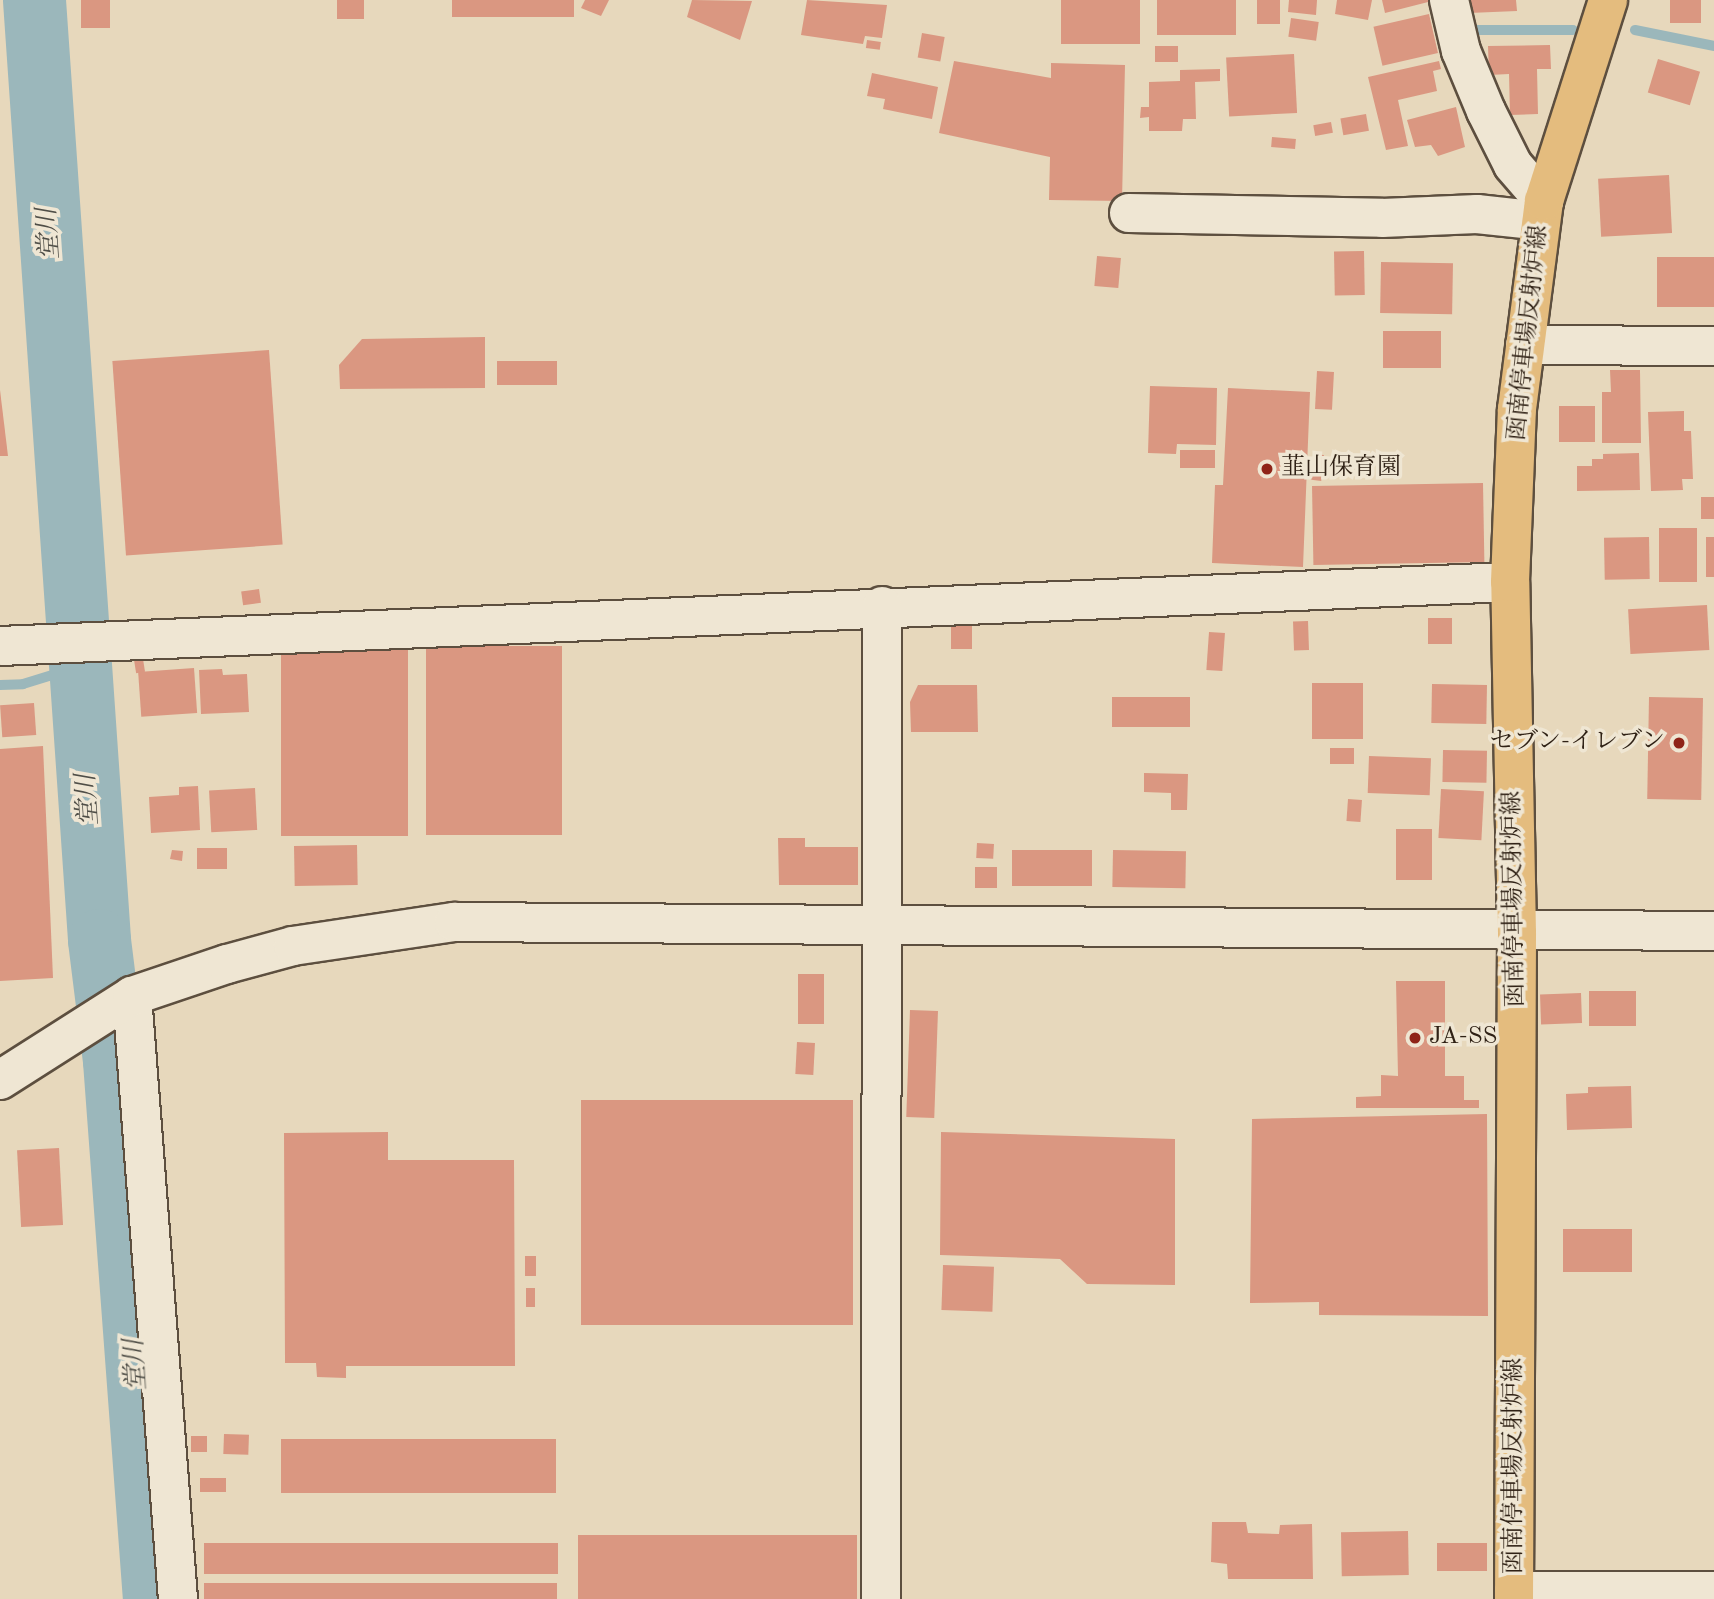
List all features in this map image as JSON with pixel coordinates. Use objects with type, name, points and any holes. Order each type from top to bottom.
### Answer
[{"type":"main road","name":"函南停車場反射炉線","points":[[1514,1595],[1517,933],[1510,582],[1525,345],[1542,211],[1608,0]]},
{"type":"street","points":[[1129,213],[1382,218],[1542,211],[1513,165],[1486,111],[1461,51],[1449,0]]},
{"type":"street","points":[[1525,345],[1714,346]]},
{"type":"street","points":[[0,646],[882,606],[1510,582]]},
{"type":"street","points":[[881,1599],[885,926],[882,606]]},
{"type":"street","points":[[0,1080],[84,1024],[132,996],[293,946],[430,925],[885,926],[1517,933],[1714,930]]},
{"type":"street","points":[[132,996],[178,1599]]},
{"type":"street","points":[[1514,1595],[1714,1591]]},
{"type":"building","points":[[81,0],[110,0],[110,28],[81,28]]},
{"type":"building","points":[[337,0],[364,0],[364,19],[337,19]]},
{"type":"building","points":[[452,0],[574,0],[574,17],[452,17]]},
{"type":"building","points":[[585,0],[609,0],[601,16],[581,8]]},
{"type":"building","points":[[692,0],[752,1],[740,40],[687,17]]},
{"type":"building","points":[[807,0],[887,5],[882,38],[865,36],[863,44],[801,35]]},
{"type":"building","points":[[1061,0],[1140,0],[1140,44],[1061,44]]},
{"type":"building","points":[[1157,0],[1236,0],[1236,35],[1157,35]]},
{"type":"building","points":[[1257,0],[1280,0],[1280,24],[1257,24]]},
{"type":"building","points":[[1289,0],[1317,0],[1316,15],[1288,12]]},
{"type":"building","points":[[1337,0],[1372,0],[1368,20],[1335,14]]},
{"type":"building","points":[[1382,0],[1431,0],[1432,1],[1385,13]]},
{"type":"building","points":[[1469,0],[1516,0],[1517,11],[1469,13]]},
{"type":"building","points":[[1670,0],[1701,0],[1701,23],[1670,23]]},
{"type":"building","points":[[1429,14],[1438,53],[1382,66],[1373,27]]},
{"type":"building","points":[[1291,18],[1319,22],[1316,41],[1288,37]]},
{"type":"building","points":[[922,33],[945,37],[940,62],[918,58]]},
{"type":"building","points":[[867,40],[881,42],[880,50],[866,48]]},
{"type":"building","points":[[1550,45],[1551,69],[1537,69],[1538,114],[1510,115],[1509,74],[1489,75],[1488,46]]},
{"type":"building","points":[[1155,46],[1178,46],[1178,62],[1155,62]]},
{"type":"building","points":[[1294,54],[1297,113],[1229,116],[1226,58]]},
{"type":"building","points":[[1658,59],[1700,72],[1690,105],[1648,92]]},
{"type":"building","points":[[954,61],[1051,78],[1051,63],[1125,65],[1122,201],[1049,200],[1050,157],[939,133]]},
{"type":"building","points":[[1439,61],[1441,69],[1433,71],[1437,91],[1398,100],[1408,146],[1386,150],[1368,77]]},
{"type":"building","points":[[1220,69],[1220,81],[1195,82],[1196,119],[1183,119],[1182,131],[1149,131],[1149,117],[1140,118],[1141,107],[1149,107],[1149,82],[1180,81],[1180,70]]},
{"type":"building","points":[[872,73],[938,87],[932,119],[883,109],[885,99],[867,96]]},
{"type":"building","points":[[1456,107],[1465,147],[1438,156],[1431,145],[1415,147],[1407,120]]},
{"type":"building","points":[[1366,114],[1369,131],[1343,135],[1340,119]]},
{"type":"building","points":[[1331,122],[1333,133],[1315,136],[1313,125]]},
{"type":"building","points":[[1272,137],[1296,139],[1295,149],[1271,147]]},
{"type":"building","points":[[1669,175],[1672,233],[1601,237],[1598,179]]},
{"type":"building","points":[[1364,251],[1365,295],[1335,296],[1334,252]]},
{"type":"building","points":[[1097,256],[1121,258],[1118,288],[1094,286]]},
{"type":"building","points":[[1657,257],[1714,257],[1714,307],[1657,307]]},
{"type":"building","points":[[1381,262],[1453,263],[1452,314],[1380,313]]},
{"type":"building","points":[[1383,331],[1441,331],[1441,368],[1383,368]]},
{"type":"building","points":[[485,337],[485,388],[340,389],[339,365],[362,339]]},
{"type":"building","points":[[269,350],[283,545],[126,555],[112,361]]},
{"type":"building","points":[[497,361],[557,361],[557,385],[497,385]]},
{"type":"building","points":[[1610,370],[1640,370],[1641,443],[1602,443],[1602,392],[1611,392]]},
{"type":"building","points":[[1317,371],[1334,372],[1332,410],[1315,409]]},
{"type":"building","points":[[1150,386],[1217,388],[1216,445],[1177,444],[1176,454],[1148,453]]},
{"type":"building","points":[[1228,388],[1310,392],[1303,567],[1212,563],[1215,485],[1223,485]]},
{"type":"building","points":[[0,390],[8,456],[0,456]]},
{"type":"building","points":[[1559,406],[1595,406],[1595,442],[1559,442]]},
{"type":"building","points":[[1684,411],[1684,431],[1691,431],[1693,479],[1682,479],[1683,490],[1651,491],[1648,412]]},
{"type":"building","points":[[1180,450],[1215,450],[1215,468],[1180,468]]},
{"type":"building","points":[[1639,453],[1640,490],[1577,491],[1577,466],[1592,466],[1592,459],[1603,459],[1603,454]]},
{"type":"building","points":[[1314,454],[1324,455],[1321,481],[1311,480]]},
{"type":"building","points":[[1483,483],[1484,562],[1313,565],[1312,486]]},
{"type":"building","points":[[1701,497],[1714,497],[1714,519],[1701,519]]},
{"type":"building","points":[[1659,528],[1697,528],[1697,582],[1659,582]]},
{"type":"building","points":[[1649,537],[1650,579],[1605,580],[1604,538]]},
{"type":"building","points":[[1706,537],[1714,537],[1714,577],[1706,577]]},
{"type":"building","points":[[259,589],[261,603],[243,605],[241,592]]},
{"type":"building","points":[[1707,605],[1709,650],[1630,654],[1628,609]]},
{"type":"building","points":[[1428,618],[1452,618],[1452,644],[1428,644]]},
{"type":"building","points":[[1308,621],[1309,650],[1294,651],[1293,622]]},
{"type":"building","points":[[951,626],[972,626],[972,649],[951,649]]},
{"type":"building","points":[[1209,632],[1225,633],[1222,671],[1206,670]]},
{"type":"building","points":[[426,646],[562,646],[562,835],[426,835]]},
{"type":"building","points":[[281,649],[408,649],[408,836],[281,836]]},
{"type":"building","points":[[143,659],[145,672],[136,673],[134,660]]},
{"type":"building","points":[[194,668],[197,713],[141,717],[138,672]]},
{"type":"building","points":[[222,669],[223,675],[247,674],[249,712],[201,714],[199,670]]},
{"type":"building","points":[[1312,683],[1363,683],[1363,739],[1312,739]]},
{"type":"building","points":[[1432,684],[1487,685],[1486,724],[1431,723]]},
{"type":"building","points":[[918,685],[977,685],[978,732],[911,732],[910,702]]},
{"type":"building","points":[[1112,697],[1190,697],[1190,727],[1112,727]]},
{"type":"building","points":[[1649,697],[1703,698],[1701,800],[1647,799]]},
{"type":"building","points":[[34,703],[36,735],[2,737],[0,705]]},
{"type":"building","points":[[43,746],[53,978],[0,981],[0,749]]},
{"type":"building","points":[[1330,748],[1354,748],[1354,764],[1330,764]]},
{"type":"building","points":[[1443,750],[1487,751],[1486,783],[1442,782]]},
{"type":"building","points":[[1369,756],[1431,758],[1430,795],[1368,793]]},
{"type":"building","points":[[1144,773],[1188,774],[1187,810],[1171,810],[1171,793],[1144,792]]},
{"type":"building","points":[[198,786],[200,830],[151,833],[149,797],[179,795],[179,787]]},
{"type":"building","points":[[255,788],[257,830],[211,832],[209,790]]},
{"type":"building","points":[[1441,789],[1484,791],[1481,840],[1438,838]]},
{"type":"building","points":[[1348,799],[1362,800],[1360,822],[1346,821]]},
{"type":"building","points":[[1396,829],[1432,829],[1432,880],[1396,880]]},
{"type":"building","points":[[778,838],[805,838],[805,847],[858,847],[858,885],[779,885]]},
{"type":"building","points":[[977,843],[994,844],[993,859],[976,858]]},
{"type":"building","points":[[357,845],[358,885],[295,886],[294,846]]},
{"type":"building","points":[[197,848],[227,848],[227,869],[197,869]]},
{"type":"building","points":[[172,850],[183,851],[182,861],[170,859]]},
{"type":"building","points":[[1012,850],[1092,850],[1092,886],[1012,886]]},
{"type":"building","points":[[1113,850],[1186,851],[1185,888],[1112,887]]},
{"type":"building","points":[[975,867],[997,867],[997,888],[975,888]]},
{"type":"building","points":[[798,974],[824,974],[824,1024],[798,1024]]},
{"type":"building","points":[[1396,981],[1445,981],[1445,1076],[1464,1076],[1464,1100],[1479,1100],[1479,1108],[1356,1108],[1356,1097],[1381,1096],[1381,1075],[1398,1076]]},
{"type":"building","points":[[1589,991],[1636,991],[1636,1026],[1589,1026]]},
{"type":"building","points":[[1581,993],[1582,1023],[1541,1024],[1540,994]]},
{"type":"building","points":[[910,1010],[938,1011],[934,1118],[906,1117]]},
{"type":"building","points":[[797,1042],[815,1043],[813,1075],[795,1074]]},
{"type":"building","points":[[1631,1086],[1632,1128],[1567,1130],[1566,1094],[1588,1093],[1588,1087]]},
{"type":"building","points":[[581,1100],[853,1100],[853,1325],[581,1325]]},
{"type":"building","points":[[1487,1114],[1488,1316],[1319,1315],[1319,1302],[1250,1303],[1252,1119]]},
{"type":"building","points":[[388,1132],[388,1160],[514,1160],[515,1366],[346,1366],[346,1378],[317,1377],[316,1363],[285,1363],[284,1133]]},
{"type":"building","points":[[941,1132],[1175,1139],[1175,1285],[1087,1284],[1060,1259],[940,1255]]},
{"type":"building","points":[[59,1148],[63,1225],[21,1227],[17,1150]]},
{"type":"building","points":[[1563,1229],[1632,1229],[1632,1272],[1563,1272]]},
{"type":"building","points":[[525,1256],[536,1256],[536,1276],[525,1276]]},
{"type":"building","points":[[943,1265],[994,1267],[992,1312],[941,1310]]},
{"type":"building","points":[[526,1288],[535,1288],[535,1307],[526,1307]]},
{"type":"building","points":[[224,1434],[249,1435],[248,1455],[223,1454]]},
{"type":"building","points":[[191,1436],[207,1436],[207,1452],[191,1452]]},
{"type":"building","points":[[281,1439],[556,1439],[556,1493],[281,1493]]},
{"type":"building","points":[[200,1478],[226,1478],[226,1492],[200,1492]]},
{"type":"building","points":[[1212,1522],[1246,1522],[1248,1533],[1279,1534],[1280,1525],[1312,1524],[1313,1579],[1228,1579],[1227,1564],[1211,1562]]},
{"type":"building","points":[[1408,1531],[1409,1575],[1342,1576],[1341,1532]]},
{"type":"building","points":[[578,1535],[857,1535],[857,1599],[578,1599]]},
{"type":"building","points":[[204,1543],[558,1543],[558,1574],[204,1574]]},
{"type":"building","points":[[1437,1543],[1487,1543],[1487,1571],[1437,1571]]},
{"type":"building","points":[[204,1583],[557,1583],[557,1599],[204,1599]]},
{"type":"waterway","name":"堂川","points":[[34,0],[99,940],[114,1061],[154,1599]]},
{"type":"waterway","points":[[1475,30],[1573,30]]},
{"type":"waterway","points":[[1635,30],[1714,46]]},
{"type":"waterway","points":[[0,685],[23,684],[81,666]]},
{"type":"place","name":"韮山保育園","points":[[1267,469]]},
{"type":"place","name":"セブン-イレブン","points":[[1679,743]]},
{"type":"place","name":"JA-SS","points":[[1415,1038]]}]
